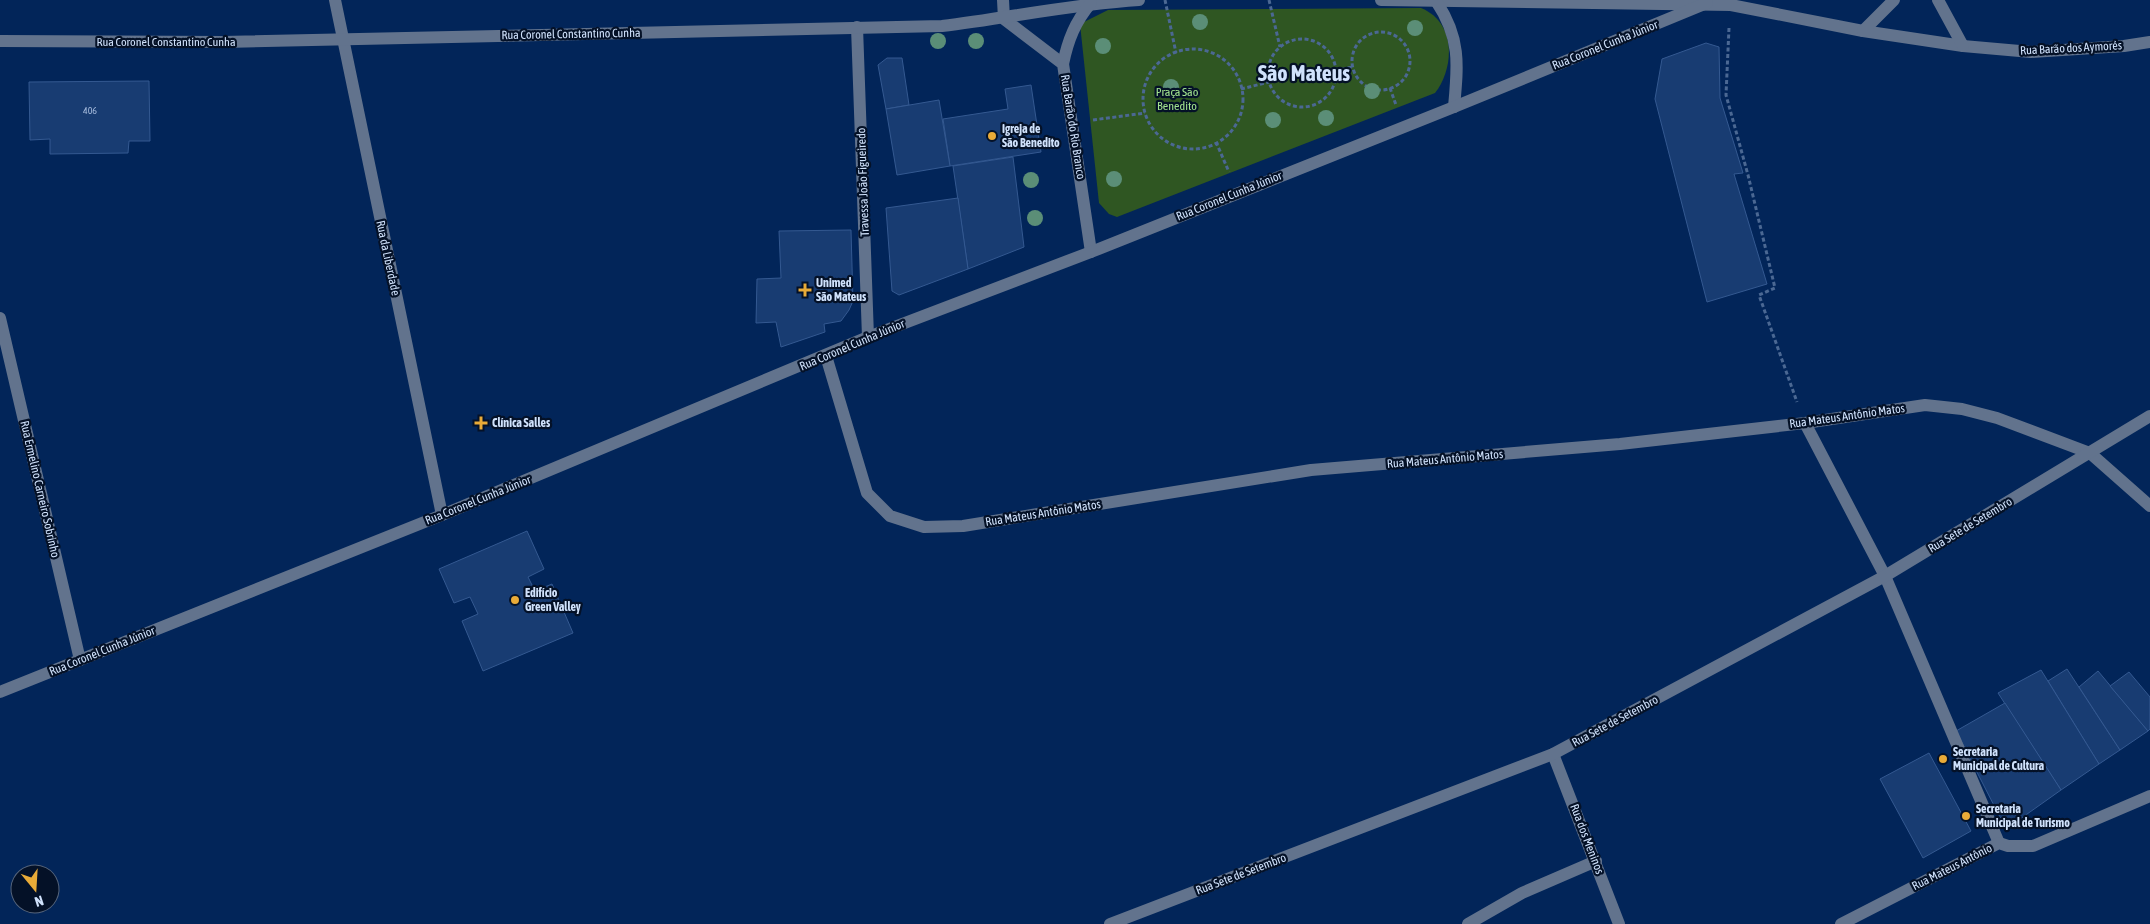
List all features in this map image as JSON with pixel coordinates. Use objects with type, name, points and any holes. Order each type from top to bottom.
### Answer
[{"type":"street","name":"Rua da Liberdade","points":[[335,0],[442,515]]},
{"type":"street","points":[[1002,0],[1004,19]]},
{"type":"street","name":"Rua Coronel Constantino Cunha","points":[[0,41],[224,42],[942,26],[1004,19],[1091,3],[1139,0]]},
{"type":"street","points":[[1381,0],[1707,3],[1731,5],[1863,31],[1894,0]]},
{"type":"street","points":[[1938,0],[1963,46]]},
{"type":"street","points":[[1436,1],[1446,16],[1454,35],[1458,56],[1454,107]]},
{"type":"street","points":[[1063,64],[1076,21],[1091,3]]},
{"type":"street","name":"Rua Coronel Cunha Júnior","points":[[0,692],[442,515],[868,337],[1091,252],[1454,107],[1707,3]]},
{"type":"street","name":"Rua Barão do Rio Branco","points":[[1004,19],[1063,64],[1091,252]]},
{"type":"street","name":"Travessa João Figueiredo","points":[[857,27],[868,337]]},
{"type":"street","name":"Rua Barão dos Aymorés","points":[[1863,31],[1963,46],[2031,52],[2124,46],[2150,42]]},
{"type":"street","name":"Rua Ermelino Carneiro Sobrinho","points":[[0,318],[80,660]]},
{"type":"street","name":"Rua Mateus Antônio Matos","points":[[826,356],[867,493],[890,516],[924,527],[963,526],[1311,470],[1620,444],[1805,423],[1925,405],[1962,409],[1997,418],[2090,453],[2150,506]]},
{"type":"street","name":"Rua Sete de Setembro","points":[[1110,924],[1553,754],[1885,576],[2150,416]]},
{"type":"street","points":[[1805,423],[1885,576],[1999,843]]},
{"type":"street","name":"Rua dos Meninos","points":[[1553,754],[1619,924]]},
{"type":"street","name":"Rua Mateus Antônio","points":[[1841,924],[1999,843],[2008,846],[2033,846],[2150,796]]},
{"type":"street","points":[[1468,924],[1522,894],[1596,861]]},
{"type":"path","points":[[1165,0],[1176,53]]},
{"type":"path","points":[[1269,0],[1280,47]]},
{"type":"path","points":[[1731,5],[1726,95],[1748,175],[1775,288],[1759,294],[1805,423]]},
{"type":"path","points":[[1385,32],[1398,37],[1404,44],[1410,62],[1402,80],[1386,90],[1367,87],[1359,80],[1352,67],[1352,54],[1356,46],[1371,34],[1385,32]]},
{"type":"path","points":[[1305,39],[1316,42],[1325,48],[1332,56],[1336,71],[1332,89],[1324,98],[1315,104],[1304,106],[1292,105],[1282,100],[1274,92],[1269,82],[1268,72],[1270,61],[1280,47],[1294,40],[1305,39]]},
{"type":"path","points":[[1187,50],[1204,51],[1218,56],[1231,67],[1242,89],[1241,112],[1234,127],[1223,139],[1207,147],[1191,149],[1174,146],[1159,137],[1148,123],[1145,113],[1144,90],[1149,75],[1159,62],[1176,53],[1187,50]]},
{"type":"path","points":[[1336,71],[1352,67]]},
{"type":"path","points":[[1242,89],[1269,82]]},
{"type":"path","points":[[1073,122],[1145,113]]},
{"type":"path","points":[[1216,142],[1238,192]]},
{"type":"green space","name":"Praça São Benedito","points":[[1421,8],[1441,24],[1449,46],[1446,71],[1435,93],[1117,217],[1109,214],[1099,203],[1080,24],[1108,10]]},
{"type":"building","points":[[1706,43],[1719,47],[1720,98],[1743,173],[1734,174],[1767,284],[1707,302],[1655,99],[1662,59]]},
{"type":"building","points":[[887,58],[902,58],[909,105],[886,109],[878,65]]},
{"type":"building","points":[[149,81],[150,141],[129,141],[128,153],[50,154],[50,139],[30,140],[29,82]]},
{"type":"building","name":"Igreja de São Benedito","points":[[1031,85],[1041,152],[950,166],[943,119],[1008,109],[1005,89]]},
{"type":"building","points":[[939,100],[950,166],[897,175],[886,109]]},
{"type":"building","points":[[1013,157],[1024,247],[968,269],[953,166]]},
{"type":"building","points":[[958,198],[968,269],[899,295],[892,291],[886,208]]},
{"type":"building","name":"Unimed São Mateus","points":[[851,230],[853,301],[849,310],[841,321],[824,324],[825,332],[781,347],[776,322],[756,323],[757,279],[781,278],[779,231]]},
{"type":"building","name":"Edifício Green Valley","points":[[527,531],[544,569],[528,577],[535,591],[552,584],[573,633],[483,671],[462,621],[478,614],[470,597],[454,603],[439,569]]},
{"type":"building","points":[[2067,669],[2120,750],[2099,764],[2048,681]]},
{"type":"building","points":[[2041,670],[2099,764],[2061,790],[1998,693]]},
{"type":"building","points":[[2098,671],[2148,731],[2120,750],[2079,687]]},
{"type":"building","points":[[2129,672],[2150,697],[2150,729],[2148,731],[2110,686]]},
{"type":"building","points":[[2005,703],[2061,790],[2006,829],[1956,731]]},
{"type":"building","points":[[1929,753],[1971,831],[1923,858],[1880,779]]},
{"type":"place","name":"Igreja de São Benedito","points":[[992,136]]},
{"type":"place","name":"Unimed São Mateus","points":[[805,290]]},
{"type":"place","name":"Clínica Salles","points":[[481,423]]},
{"type":"place","name":"Edifício Green Valley","points":[[515,600]]},
{"type":"place","name":"Secretaria Municipal de Cultura","points":[[1943,759]]},
{"type":"place","name":"Secretaria Municipal de Turismo","points":[[1966,816]]},
{"type":"district","name":"São Mateus","points":[[1304,73]]}]
